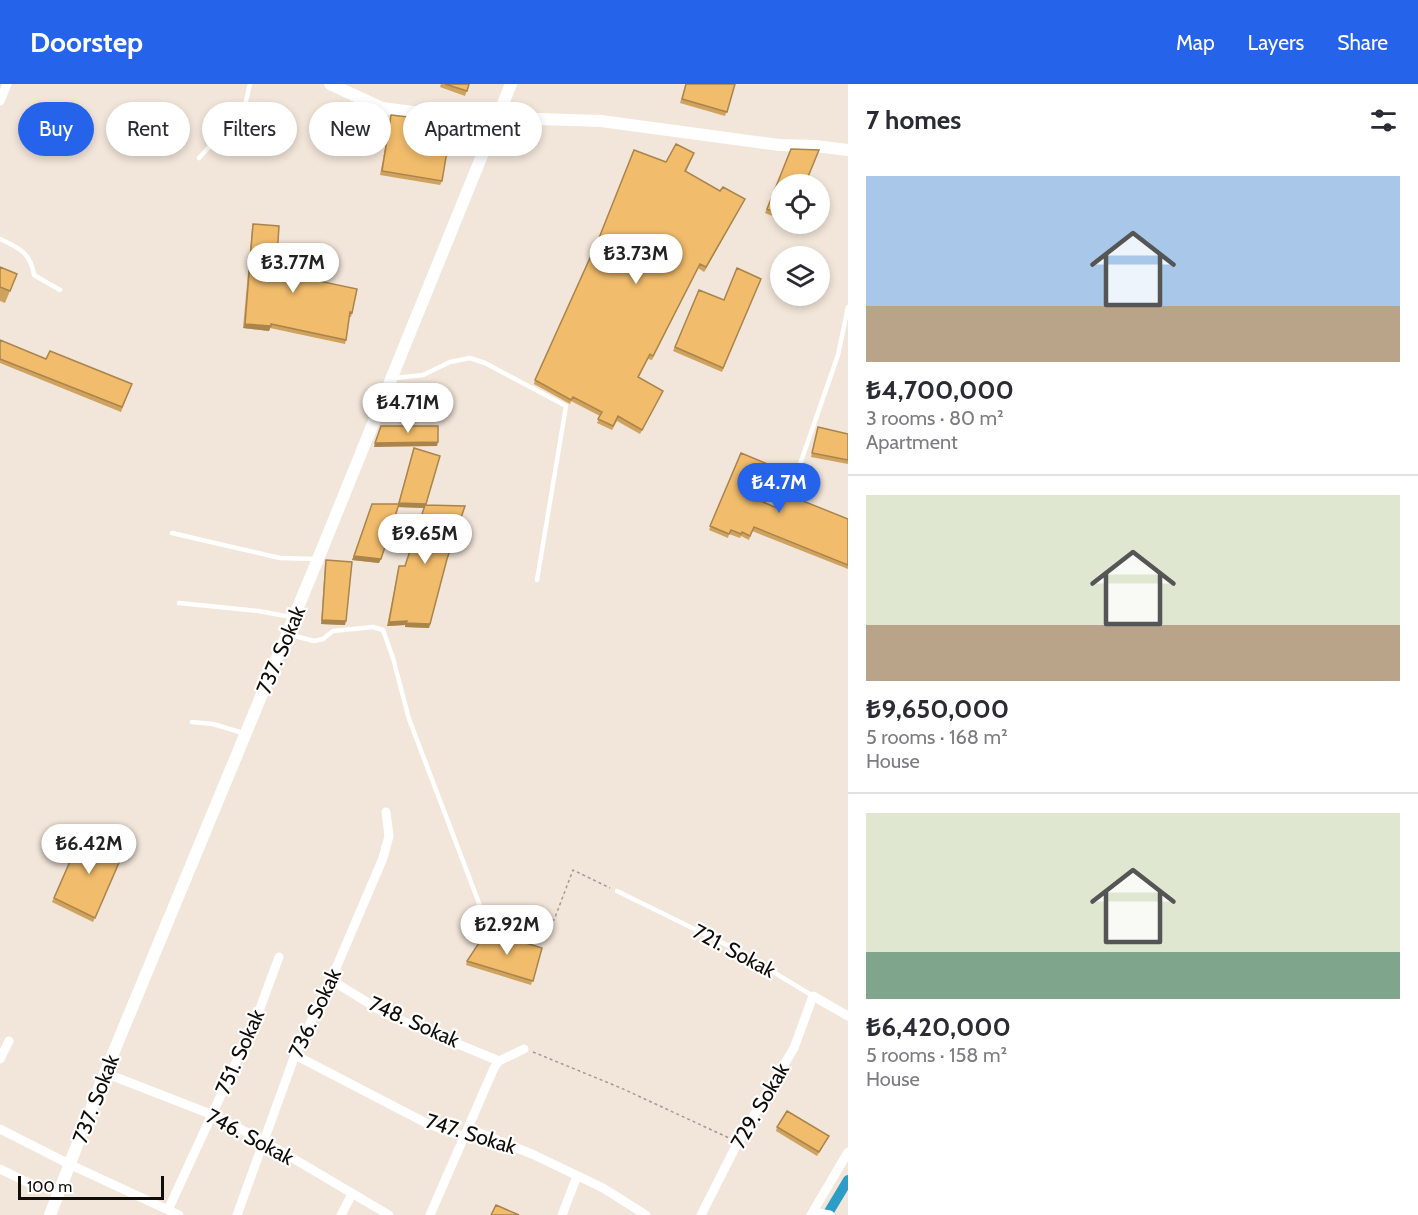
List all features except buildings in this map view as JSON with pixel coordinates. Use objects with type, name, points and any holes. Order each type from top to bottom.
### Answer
[{"type":"street","points":[[0,101],[7,84]]},
{"type":"street","points":[[330,84],[382,108],[403,111]]},
{"type":"street","name":"737. Sokak","points":[[503,102],[511,84]]},
{"type":"street","points":[[542,119],[600,121],[779,145],[848,150]]},
{"type":"street","name":"737. Sokak","points":[[50,1215],[71,1166],[105,1073],[294,618],[481,156]]},
{"type":"street","name":"736. Sokak","points":[[237,1215],[294,1055],[331,980],[383,858],[389,836],[386,812]]},
{"type":"street","name":"751. Sokak","points":[[168,1210],[256,1019],[279,957]]},
{"type":"street","name":"748. Sokak","points":[[331,980],[388,1015],[499,1061]]},
{"type":"street","name":"721. Sokak","points":[[813,996],[848,1016]]},
{"type":"street","name":"729. Sokak","points":[[701,1215],[738,1142],[794,1048],[813,996]]},
{"type":"street","points":[[0,1059],[9,1041]]},
{"type":"street","points":[[430,1215],[499,1061],[524,1049]]},
{"type":"street","name":"747. Sokak","points":[[294,1055],[426,1123],[464,1137],[477,1132],[532,1154],[603,1188],[640,1214]]},
{"type":"street","name":"746. Sokak","points":[[105,1073],[213,1115],[262,1140],[389,1215]]},
{"type":"street","points":[[0,1129],[71,1166],[179,1215]]},
{"type":"street","points":[[830,1215],[813,1213],[848,1152]]},
{"type":"street","points":[[0,1169],[30,1184]]},
{"type":"street","points":[[561,1215],[577,1176]]},
{"type":"street","points":[[341,1215],[352,1194]]},
{"type":"lane","points":[[199,158],[244,109],[250,84]]},
{"type":"lane","points":[[0,239],[25,251],[32,262],[34,275],[60,290]]},
{"type":"lane","points":[[790,493],[838,355],[848,307]]},
{"type":"lane","points":[[392,378],[423,375],[450,362],[470,358],[494,367],[566,406],[537,580]]},
{"type":"lane","points":[[172,533],[280,558],[318,559]]},
{"type":"lane","points":[[179,603],[258,611],[294,618]]},
{"type":"lane","points":[[287,634],[314,641],[323,639],[333,631],[373,627],[383,630],[409,719],[482,911],[483,932]]},
{"type":"lane","points":[[192,722],[213,724],[246,734]]},
{"type":"lane","name":"721. Sokak","points":[[617,891],[737,950],[813,996]]},
{"type":"path","points":[[483,925],[554,920],[573,870],[617,891]]},
{"type":"path","points":[[524,1049],[621,1088],[738,1142]]},
{"type":"waterway","points":[[827,1215],[848,1180]]}]
